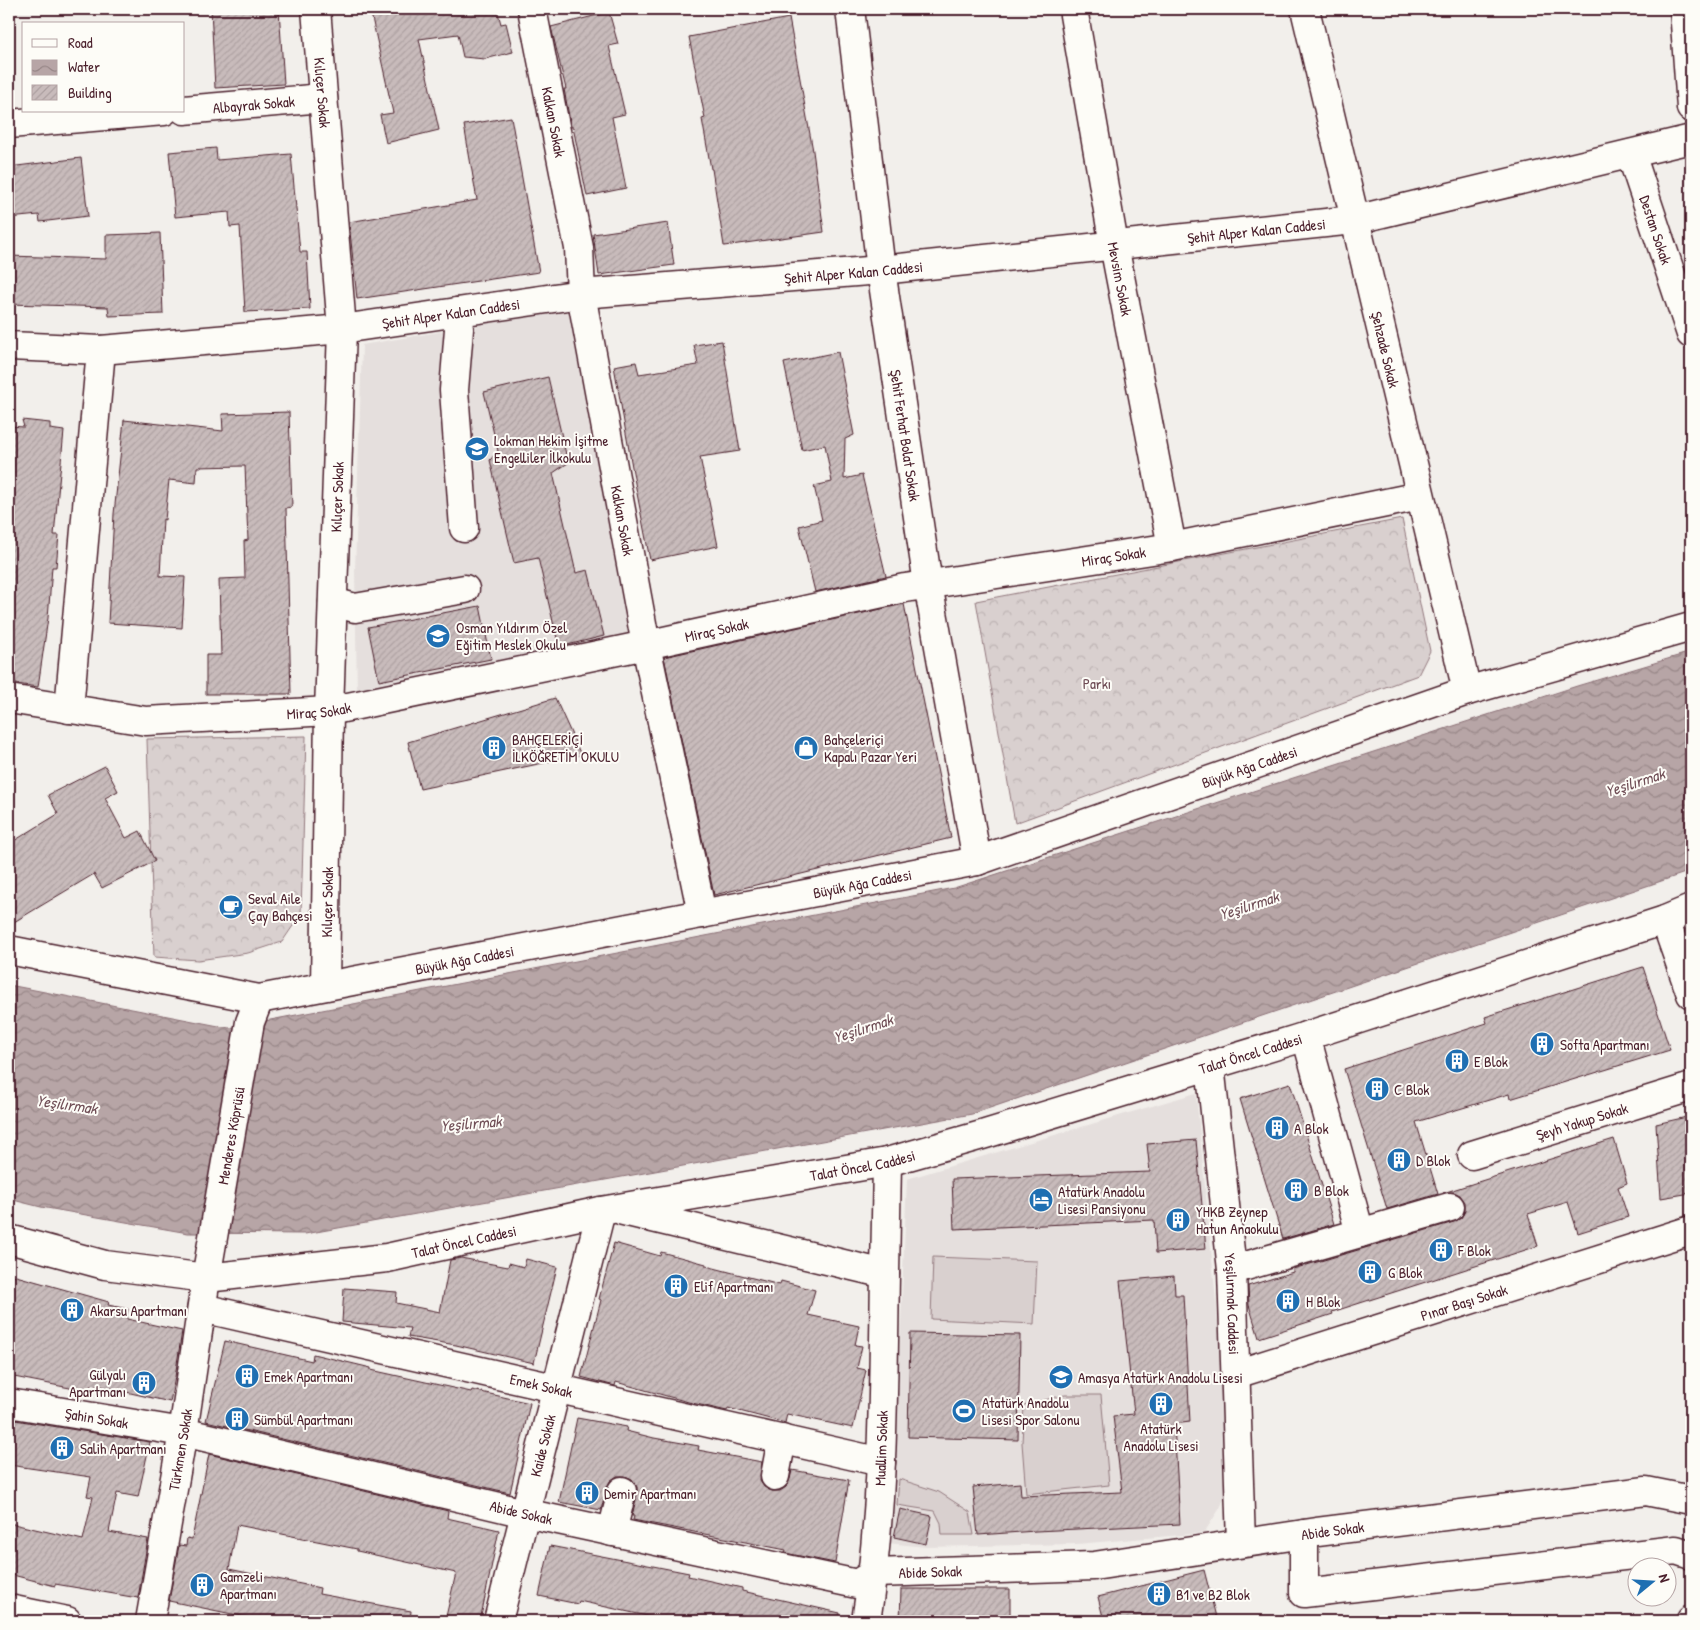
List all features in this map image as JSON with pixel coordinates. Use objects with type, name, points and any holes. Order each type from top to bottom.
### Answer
[{"type":"street","name":"Kılıçer Sokak","points":[[316,9],[342,329],[329,711],[326,986]]},
{"type":"street","name":"Kalkan Sokak","points":[[532,9],[579,248],[581,294],[646,645],[702,914]]},
{"type":"street","name":"Şehit Ferhat Bolat Sokak","points":[[850,9],[882,270],[928,584],[976,861]]},
{"type":"street","name":"Mevsim Sokak","points":[[1073,9],[1114,246],[1172,547]]},
{"type":"street","name":"Şehzade Sokak","points":[[1305,9],[1467,691]]},
{"type":"street","points":[[1684,9],[1691,108]]},
{"type":"street","name":"Albayrak Sokak","points":[[185,110],[323,98]]},
{"type":"street","points":[[9,124],[152,112]]},
{"type":"street","name":"Şehit Alper Kalan Caddesi","points":[[9,346],[100,350],[342,329],[581,294],[882,270],[1354,220],[1691,139]]},
{"type":"street","name":"Destan Sokak","points":[[1631,154],[1691,334]]},
{"type":"street","points":[[457,312],[459,329],[454,390],[464,528]]},
{"type":"street","points":[[69,709],[100,350]]},
{"type":"street","name":"Miraç Sokak","points":[[9,699],[146,721],[329,711],[928,584],[1172,547],[1420,496]]},
{"type":"street","points":[[333,602],[356,608],[465,590]]},
{"type":"street","name":"Büyük Ağa Caddesi","points":[[9,950],[255,1010],[326,986],[976,861],[1467,691],[1691,627]]},
{"type":"street","name":"Talat Öncel Caddesi","points":[[9,1239],[104,1265],[206,1278],[387,1258],[606,1210],[887,1162],[982,1135],[1306,1036],[1665,920],[1691,908]]},
{"type":"street","points":[[1665,920],[1691,994]]},
{"type":"street","name":"Menderes Köprüsü","points":[[206,1278],[255,1010]]},
{"type":"street","points":[[1306,1036],[1360,1233]]},
{"type":"street","name":"Yeşilırmak Caddesi","points":[[1210,1065],[1232,1270],[1241,1543]]},
{"type":"street","name":"Şeyh Yakup Sokak","points":[[1472,1155],[1691,1087]]},
{"type":"street","name":"Muallim Sokak","points":[[866,1621],[874,1572],[881,1462],[887,1162]]},
{"type":"street","points":[[1232,1270],[1450,1207]]},
{"type":"street","points":[[606,1210],[885,1274]]},
{"type":"street","name":"Kaide Sokak","points":[[498,1621],[557,1388],[606,1210]]},
{"type":"street","name":"Pınar Başı Sokak","points":[[1236,1374],[1691,1230]]},
{"type":"street","name":"Türkmen Sokak","points":[[150,1621],[183,1432],[206,1278]]},
{"type":"street","name":"Emek Sokak","points":[[202,1308],[881,1462]]},
{"type":"street","name":"Şahin Sokak","points":[[9,1404],[183,1432]]},
{"type":"street","name":"Abide Sokak","points":[[183,1432],[526,1513],[857,1584],[874,1572],[1094,1566],[1304,1534],[1646,1491],[1691,1500]]},
{"type":"street","points":[[775,1476],[782,1439]]},
{"type":"street","points":[[612,1532],[622,1491]]},
{"type":"street","points":[[1304,1534],[1304,1593],[1676,1550],[1691,1555]]},
{"type":"street","points":[[9,1609],[67,1621]]},
{"type":"shaded area","name":"Lokman Hekim İşitme Engelliler İlkokulu","points":[[568,310],[633,637],[357,696],[355,571],[362,345]]},
{"type":"shaded area","name":"Amasya Atatürk Anadolu Lisesi","points":[[1196,1093],[1233,1478],[1220,1508],[1204,1533],[1077,1544],[926,1547],[887,1543],[894,1484],[907,1179]]},
{"type":"green space","name":"Parkı","points":[[1402,519],[1430,651],[1418,675],[1015,823],[976,601]]},
{"type":"green space","points":[[306,736],[301,914],[282,942],[248,953],[198,960],[154,957],[147,739]]},
{"type":"green space","points":[[933,1257],[1037,1261],[1034,1324],[931,1319]]},
{"type":"green space","points":[[1065,1395],[1101,1395],[1109,1485],[1026,1494],[1022,1443],[1024,1405]]},
{"type":"green space","points":[[899,1479],[939,1492],[970,1512],[974,1535],[942,1535],[941,1523],[935,1511],[897,1505]]},
{"type":"water","name":"Yeşilırmak","points":[[1691,652],[1691,871],[972,1114],[305,1234],[188,1233],[41,1207],[9,1199],[9,985],[229,1028],[954,888],[1577,686]]},
{"type":"building","points":[[211,9],[279,9],[284,84],[215,88]]},
{"type":"building","points":[[370,9],[497,9],[501,24],[506,23],[513,52],[485,59],[463,57],[458,34],[419,39],[439,130],[386,143],[380,115],[393,113]]},
{"type":"building","points":[[609,12],[618,44],[609,46],[625,114],[612,117],[626,188],[587,196],[573,127],[571,127],[564,89],[566,89],[551,27]]},
{"type":"building","points":[[789,18],[813,151],[824,232],[724,246],[702,119],[705,118],[689,37]]},
{"type":"building","points":[[511,117],[539,272],[357,299],[349,222],[477,200],[464,125]]},
{"type":"building","points":[[216,148],[217,160],[291,154],[300,252],[307,252],[310,309],[245,312],[240,226],[230,227],[229,212],[175,217],[169,152]]},
{"type":"building","points":[[81,158],[88,216],[40,222],[39,215],[9,218],[9,167]]},
{"type":"building","points":[[668,223],[674,265],[599,275],[593,234]]},
{"type":"building","points":[[160,233],[163,314],[109,316],[108,307],[9,304],[9,256],[106,259],[106,235]]},
{"type":"building","points":[[722,341],[740,451],[700,457],[718,546],[650,560],[614,366],[636,362],[639,374],[698,365],[694,345]]},
{"type":"building","points":[[838,352],[854,435],[845,439],[844,479],[862,475],[886,576],[815,592],[799,526],[822,520],[814,486],[832,482],[825,445],[802,450],[784,363]]},
{"type":"building","points":[[548,377],[568,463],[553,473],[576,573],[588,570],[604,636],[559,647],[538,558],[514,563],[490,460],[498,451],[484,392]]},
{"type":"building","points":[[289,412],[292,507],[286,508],[291,694],[206,694],[206,655],[221,655],[219,579],[245,578],[244,541],[248,540],[245,466],[197,467],[196,483],[169,480],[165,520],[163,519],[160,576],[185,577],[182,628],[108,623],[114,514],[124,420],[223,431],[222,414]]},
{"type":"building","points":[[22,420],[50,423],[50,429],[64,431],[54,535],[59,535],[56,567],[52,567],[48,618],[38,687],[9,683],[9,426],[24,427]]},
{"type":"building","name":"Bahçeleriçi Kapalı Pazar Yeri","points":[[904,604],[951,838],[714,895],[664,657]]},
{"type":"building","points":[[480,606],[491,659],[379,681],[368,627]]},
{"type":"building","name":"BAHÇELERİÇİ İLKÖĞRETİM OKULU","points":[[555,698],[581,755],[420,789],[408,742]]},
{"type":"building","points":[[105,766],[118,791],[105,798],[126,838],[140,831],[155,861],[102,888],[94,874],[9,925],[9,844],[58,814],[48,795]]},
{"type":"building","points":[[1643,967],[1670,1050],[1510,1099],[1509,1094],[1416,1122],[1438,1194],[1387,1209],[1344,1069],[1487,1023],[1485,1017]]},
{"type":"building","points":[[1290,1083],[1334,1224],[1283,1239],[1240,1099]]},
{"type":"building","points":[[1691,1116],[1691,1193],[1661,1198],[1656,1124]]},
{"type":"building","points":[[1614,1139],[1627,1183],[1618,1187],[1628,1217],[1578,1233],[1568,1202],[1528,1214],[1538,1246],[1332,1312],[1333,1314],[1259,1338],[1249,1305],[1248,1286],[1293,1272],[1293,1269],[1454,1222],[1461,1218],[1465,1211],[1465,1202],[1460,1195],[1454,1192],[1443,1193]]},
{"type":"building","points":[[1196,1140],[1206,1249],[1156,1253],[1154,1220],[954,1229],[952,1179],[1150,1172],[1147,1144]]},
{"type":"building","points":[[614,1243],[660,1256],[661,1252],[780,1285],[781,1281],[815,1290],[808,1315],[859,1326],[855,1345],[862,1346],[857,1368],[866,1370],[853,1428],[787,1414],[785,1423],[728,1408],[727,1411],[692,1403],[616,1382],[615,1386],[581,1377]]},
{"type":"building","points":[[461,1258],[508,1267],[509,1263],[524,1267],[526,1259],[557,1267],[534,1363],[456,1345],[408,1337],[410,1328],[342,1322],[344,1288],[397,1292],[396,1303],[440,1312],[450,1260]]},
{"type":"building","points":[[9,1274],[109,1302],[108,1305],[128,1309],[127,1319],[182,1331],[170,1402],[91,1384],[90,1392],[9,1376]]},
{"type":"building","name":"Atatürk Anadolu Lisesi","points":[[1174,1276],[1175,1295],[1183,1295],[1190,1422],[1174,1424],[1180,1524],[978,1535],[973,1487],[1020,1483],[1021,1496],[1122,1492],[1113,1416],[1134,1414],[1120,1281]]},
{"type":"building","name":"Atatürk Anadolu Lisesi Spor Salonu","points":[[910,1333],[1020,1335],[1018,1440],[908,1437]]},
{"type":"building","points":[[225,1341],[312,1361],[313,1354],[371,1368],[371,1370],[530,1403],[510,1493],[206,1421]]},
{"type":"building","points":[[577,1418],[627,1427],[626,1431],[699,1446],[698,1450],[762,1462],[760,1481],[764,1487],[772,1491],[780,1491],[786,1487],[792,1470],[849,1480],[835,1563],[785,1553],[786,1550],[633,1520],[637,1487],[632,1479],[625,1476],[617,1476],[610,1481],[601,1510],[559,1502]]},
{"type":"building","points":[[9,1419],[150,1442],[138,1497],[117,1493],[109,1532],[148,1539],[138,1598],[55,1584],[55,1586],[9,1574],[9,1523],[83,1540],[93,1497],[87,1496],[91,1477],[9,1465]]},
{"type":"building","points":[[209,1454],[448,1511],[447,1518],[499,1530],[480,1621],[445,1621],[456,1573],[357,1551],[357,1549],[237,1525],[229,1569],[320,1588],[319,1594],[411,1611],[410,1621],[266,1621],[169,1601],[179,1545],[186,1546],[187,1538],[192,1539]]},
{"type":"building","points":[[900,1509],[932,1516],[926,1544],[894,1537]]},
{"type":"building","points":[[550,1546],[689,1573],[688,1576],[742,1588],[742,1591],[840,1613],[839,1621],[670,1621],[579,1601],[578,1604],[539,1596]]},
{"type":"building","name":"B1 ve B2 Blok","points":[[1204,1570],[1217,1621],[1104,1621],[1098,1597]]},
{"type":"building","points":[[901,1589],[1010,1589],[1010,1621],[900,1621]]},
{"type":"place","name":"Lokman Hekim İşitme Engelliler İlkokulu","points":[[477,449]]},
{"type":"place","name":"Osman Yıldırım Özel Eğitim Meslek Okulu","points":[[438,636]]},
{"type":"place","name":"BAHÇELERİÇİ İLKÖĞRETİM OKULU","points":[[494,748]]},
{"type":"place","name":"Bahçeleriçi Kapalı Pazar Yeri","points":[[806,748]]},
{"type":"place","name":"Seval Aile Çay Bahçesi","points":[[231,907]]},
{"type":"place","name":"Softa Apartmanı","points":[[1542,1044]]},
{"type":"place","name":"E Blok","points":[[1457,1061]]},
{"type":"place","name":"C Blok","points":[[1377,1089]]},
{"type":"place","name":"A Blok","points":[[1277,1128]]},
{"type":"place","name":"D Blok","points":[[1399,1160]]},
{"type":"place","name":"B Blok","points":[[1296,1190]]},
{"type":"place","name":"Atatürk Anadolu Lisesi Pansiyonu","points":[[1041,1200]]},
{"type":"place","name":"YHKB Zeynep Hatun Anaokulu","points":[[1178,1220]]},
{"type":"place","name":"F Blok","points":[[1441,1250]]},
{"type":"place","name":"G Blok","points":[[1370,1272]]},
{"type":"place","name":"Elif Apartmanı","points":[[676,1286]]},
{"type":"place","name":"H Blok","points":[[1288,1301]]},
{"type":"place","name":"Akarsu Apartmanı","points":[[72,1310]]},
{"type":"place","name":"Emek Apartmanı","points":[[247,1376]]},
{"type":"place","name":"Amasya Atatürk Anadolu Lisesi","points":[[1061,1377]]},
{"type":"place","name":"Gülyalı Apartmanı","points":[[144,1383]]},
{"type":"place","name":"Atatürk Anadolu Lisesi","points":[[1161,1404]]},
{"type":"place","name":"Atatürk Anadolu Lisesi Spor Salonu","points":[[964,1411]]},
{"type":"place","name":"Sümbül Apartmanı","points":[[237,1419]]},
{"type":"place","name":"Salih Apartmanı","points":[[62,1448]]},
{"type":"place","name":"Demir Apartmanı","points":[[587,1493]]},
{"type":"place","name":"Gamzeli Apartmanı","points":[[202,1585]]},
{"type":"place","name":"B1 ve B2 Blok","points":[[1159,1594]]}]
